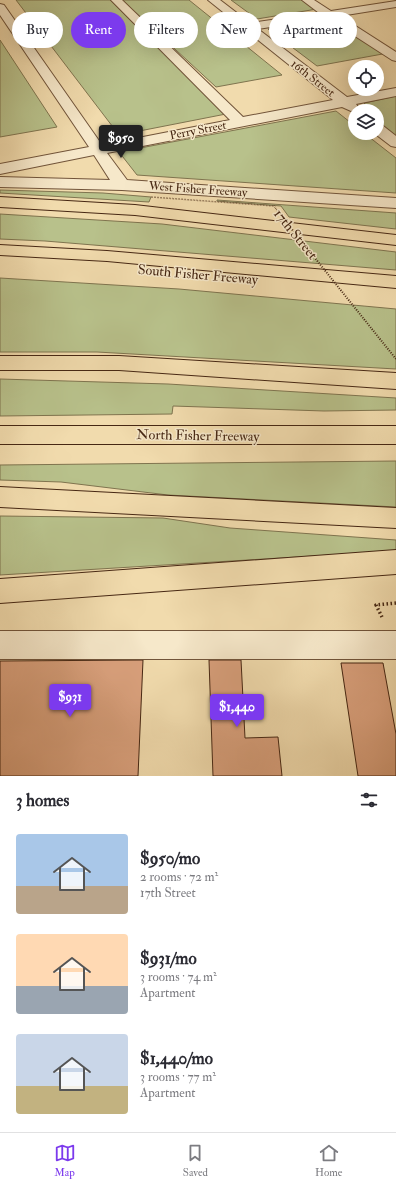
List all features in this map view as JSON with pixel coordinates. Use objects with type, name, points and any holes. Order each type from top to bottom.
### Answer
[{"type":"highway","points":[[5,203],[135,210],[396,240]]},
{"type":"highway","points":[[0,250],[107,256],[396,282]]},
{"type":"highway","name":"South Fisher Freeway","points":[[0,262],[66,264],[152,270],[396,291]]},
{"type":"highway","points":[[0,363],[119,363],[396,381]]},
{"type":"highway","name":"North Fisher Freeway","points":[[0,435],[396,435]]},
{"type":"highway","points":[[0,497],[396,518]]},
{"type":"highway","points":[[0,591],[396,562]]},
{"type":"street","points":[[116,0],[240,122]]},
{"type":"street","name":"16th Street","points":[[213,0],[229,12]]},
{"type":"street","points":[[307,0],[326,12]]},
{"type":"street","points":[[342,12],[396,4]]},
{"type":"street","points":[[0,7],[122,185]]},
{"type":"street","points":[[357,32],[396,57]]},
{"type":"street","name":"16th Street","points":[[261,37],[348,105]]},
{"type":"street","name":"Perry Street","points":[[0,169],[396,92]]},
{"type":"street","points":[[384,134],[396,143]]},
{"type":"street","name":"West Fisher Freeway","points":[[0,182],[122,185],[396,203]]},
{"type":"street","points":[[0,645],[396,645]]},
{"type":"path","name":"17th Street","points":[[151,197],[274,206],[396,359]]},
{"type":"path","points":[[376,605],[396,603]]},
{"type":"green space","points":[[16,0],[110,0],[122,12],[71,12],[71,48],[126,48],[126,16],[134,24],[134,48],[159,48],[226,114],[119,135],[53,48],[63,48],[63,12],[25,12]]},
{"type":"green space","points":[[122,0],[189,0],[206,14],[206,48],[249,48],[282,75],[216,87],[174,48],[198,48],[198,12],[135,12]]},
{"type":"green space","points":[[231,0],[302,0],[317,9],[299,12],[269,12],[269,17],[261,18],[261,12],[247,12]]},
{"type":"green space","points":[[357,33],[388,53],[348,60],[317,66],[293,48],[357,48]]},
{"type":"green space","points":[[0,40],[57,127],[0,137]]},
{"type":"green space","points":[[396,96],[396,137],[384,128],[384,104],[364,103]]},
{"type":"green space","points":[[336,111],[348,120],[348,140],[373,140],[396,158],[396,193],[137,175],[119,152]]},
{"type":"green space","points":[[0,190],[103,193],[151,197],[149,202],[0,193]]},
{"type":"green space","points":[[217,200],[396,213],[396,229],[289,217],[281,206]]},
{"type":"green space","points":[[0,214],[162,224],[396,252],[396,270],[45,241],[0,239]]},
{"type":"green space","points":[[0,278],[179,289],[396,309],[396,369],[97,352],[0,352]]},
{"type":"green space","points":[[0,379],[168,384],[396,398],[396,410],[324,411],[173,406],[172,414],[0,416]]},
{"type":"green space","points":[[396,461],[396,507],[168,495],[61,482],[0,480],[0,465]]},
{"type":"green space","points":[[0,516],[163,518],[230,528],[396,540],[396,551],[0,575]]},
{"type":"building","points":[[143,660],[138,776],[0,776],[0,661]]},
{"type":"building","points":[[209,660],[241,660],[245,738],[278,737],[282,776],[213,776]]},
{"type":"building","points":[[341,663],[383,663],[396,734],[396,776],[358,776]]}]
